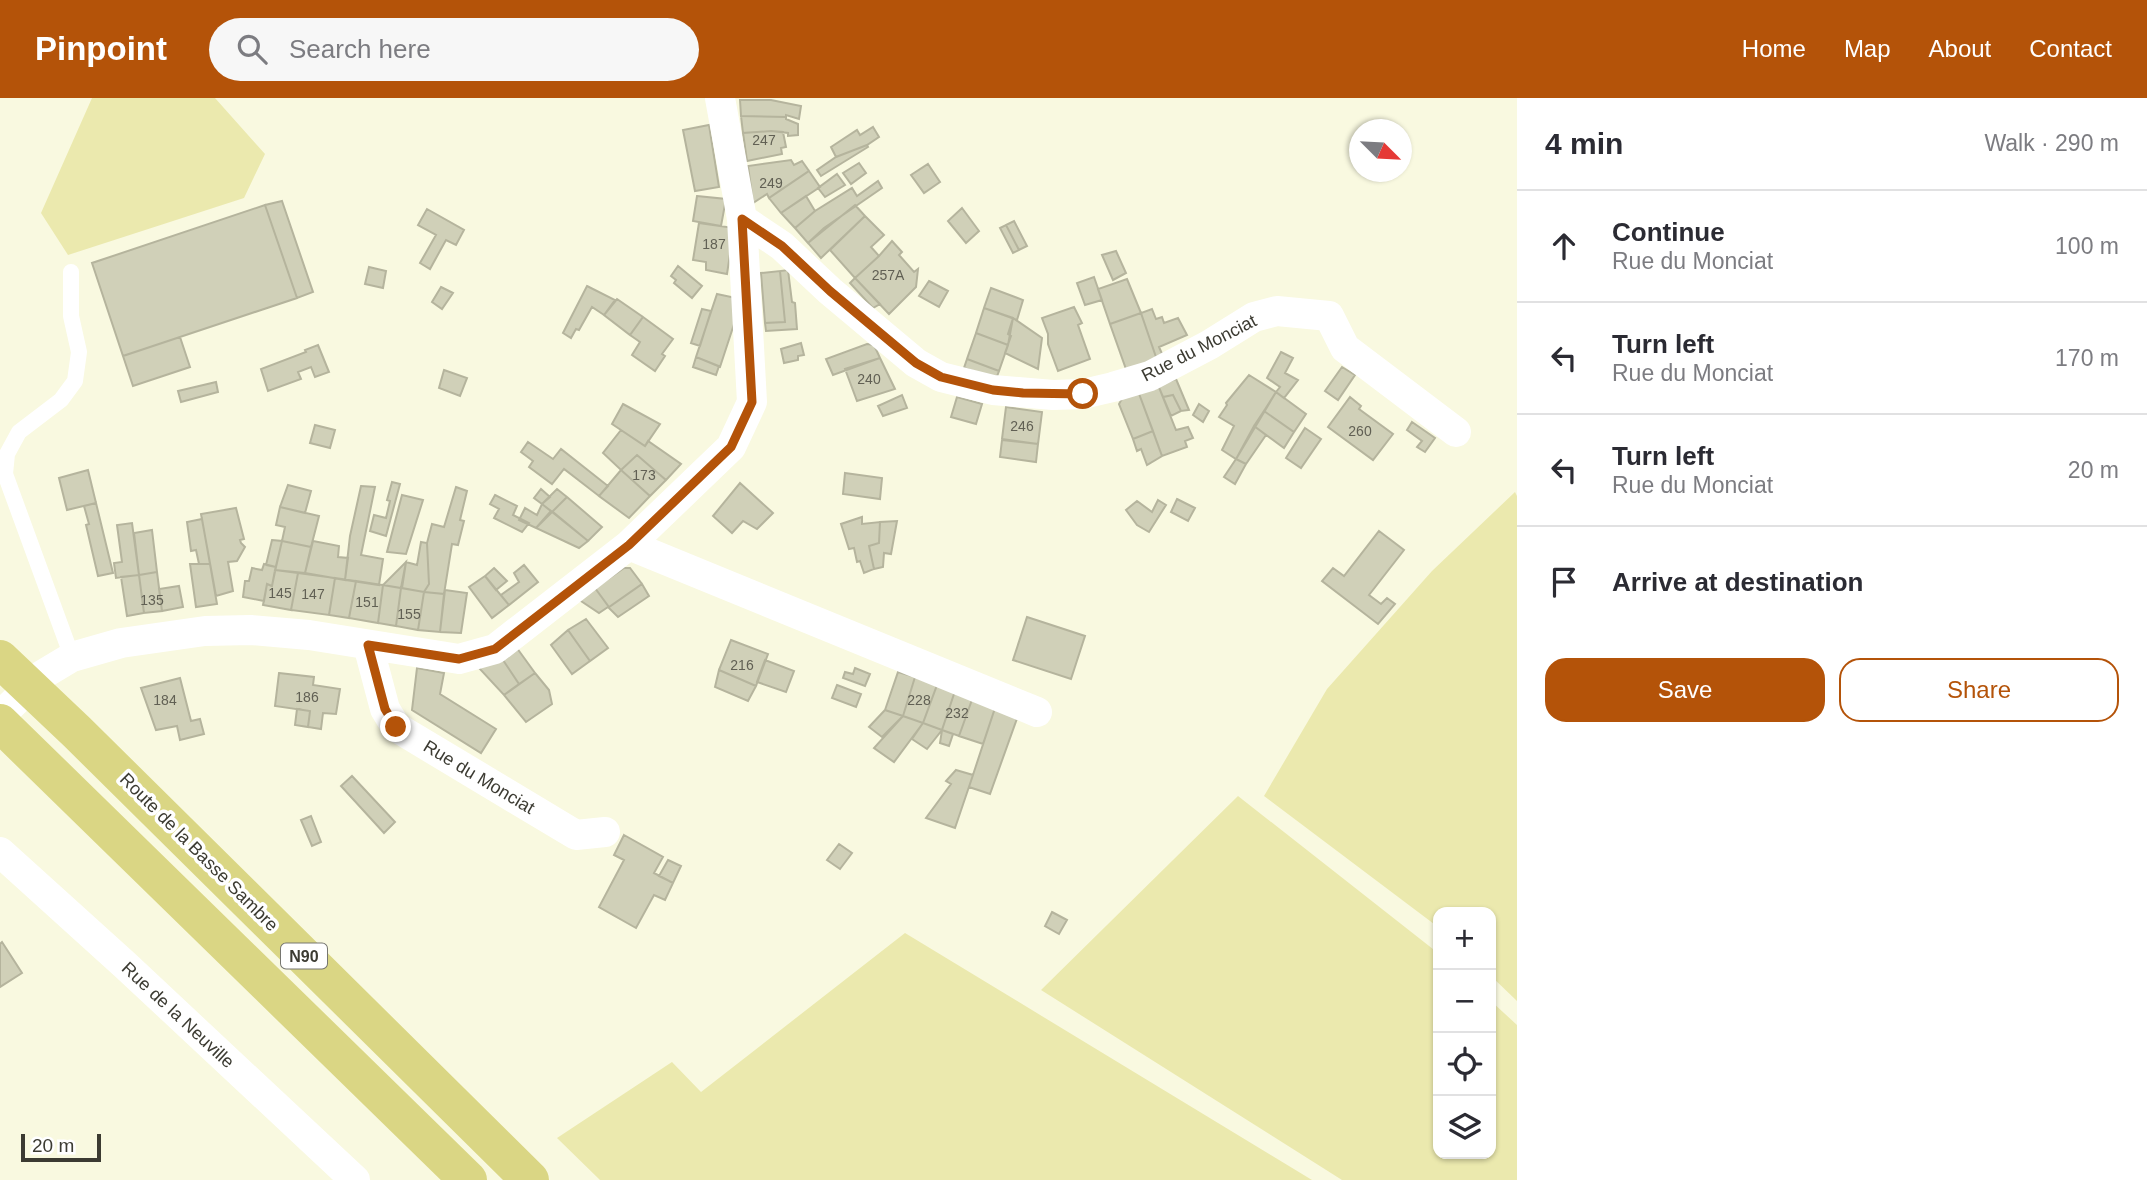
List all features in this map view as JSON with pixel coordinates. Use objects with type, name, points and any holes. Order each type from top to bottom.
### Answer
[{"type":"highway","name":"Route de la Basse Sambre","points":[[3,662],[530,1180]]},
{"type":"highway","name":"N90","points":[[0,723],[468,1180]]},
{"type":"street","points":[[0,716],[42,675],[72,657],[121,643],[205,631],[251,630],[309,635],[459,659],[495,649],[629,545],[731,447],[752,402],[742,219],[720,98]]},
{"type":"street","name":"Rue du Monciat","points":[[742,219],[782,246],[830,291],[916,363],[941,377],[993,390],[1083,394],[1150,376],[1254,317],[1277,311],[1308,313],[1329,316],[1345,348],[1456,432]]},
{"type":"street","points":[[629,545],[1037,712]]},
{"type":"street","name":"Rue du Monciat","points":[[368,645],[385,709],[396,727],[576,835],[605,832]]},
{"type":"street","name":"Rue de la Neuville","points":[[0,852],[355,1180]]},
{"type":"lane","points":[[71,272],[71,316],[79,352],[75,381],[61,400],[19,432],[7,454],[5,474],[72,657]]},
{"type":"shaded area","points":[[92,98],[215,98],[265,154],[244,198],[68,255],[41,213]]},
{"type":"shaded area","points":[[1515,492],[1517,1001],[1496,981],[1496,907],[1433,907],[1433,923],[1264,796],[1327,689],[1432,571]]},
{"type":"shaded area","points":[[1238,796],[1433,949],[1433,1159],[1496,1159],[1496,1006],[1517,1025],[1517,1180],[1342,1180],[1041,990]]},
{"type":"shaded area","points":[[905,933],[1312,1180],[600,1180],[557,1138],[672,1062],[701,1092]]},
{"type":"building","points":[[740,100],[771,100],[801,106],[799,119],[786,115],[741,116]]},
{"type":"building","points":[[741,116],[786,117],[798,124],[798,135],[788,136],[788,133],[771,131],[743,133]]},
{"type":"building","points":[[709,125],[719,187],[695,191],[683,130]]},
{"type":"building","points":[[873,127],[879,137],[867,145],[836,157],[831,147],[857,130],[860,135]]},
{"type":"building","points":[[783,132],[786,147],[781,148],[782,154],[747,161],[743,133]]},
{"type":"building","points":[[867,145],[868,147],[821,176],[817,170],[836,157]]},
{"type":"building","points":[[791,160],[794,165],[802,161],[809,171],[769,198],[767,194],[753,203],[748,166]]},
{"type":"building","points":[[859,163],[866,173],[851,184],[843,173]]},
{"type":"building","points":[[928,164],[940,182],[924,193],[911,175]]},
{"type":"building","points":[[809,171],[820,187],[781,213],[769,198]]},
{"type":"building","points":[[837,174],[845,185],[825,197],[818,188]]},
{"type":"building","points":[[878,181],[882,188],[824,228],[808,243],[795,228],[815,211],[852,188],[857,196]]},
{"type":"building","points":[[697,196],[726,199],[721,226],[693,221]]},
{"type":"building","points":[[806,196],[815,211],[795,228],[781,213]]},
{"type":"building","points":[[282,201],[313,292],[297,298],[265,205]]},
{"type":"building","points":[[265,205],[297,298],[123,356],[92,263]]},
{"type":"building","points":[[855,205],[865,216],[821,258],[808,243]]},
{"type":"building","points":[[962,208],[979,231],[966,243],[948,221]]},
{"type":"building","points":[[427,209],[464,230],[456,245],[446,240],[430,269],[420,263],[436,235],[418,225]]},
{"type":"building","points":[[865,216],[884,235],[871,247],[879,256],[855,278],[830,250]]},
{"type":"building","points":[[1014,221],[1027,246],[1019,250],[1006,225]]},
{"type":"building","points":[[699,223],[734,228],[727,274],[706,270],[706,262],[693,260]]},
{"type":"building","points":[[1006,225],[1019,250],[1013,253],[1000,228]]},
{"type":"building","points":[[892,241],[902,252],[899,255],[914,272],[918,269],[916,287],[889,314],[855,278]]},
{"type":"building","points":[[1116,251],[1126,273],[1113,280],[1102,255]]},
{"type":"building","points":[[678,266],[702,286],[692,298],[674,283],[676,280],[671,276]]},
{"type":"building","points":[[369,267],[386,271],[383,288],[365,284]]},
{"type":"building","points":[[788,270],[797,329],[766,331],[765,323],[785,322],[780,271]]},
{"type":"building","points":[[780,271],[785,322],[765,323],[761,273]]},
{"type":"building","points":[[1094,277],[1102,300],[1085,305],[1077,283]]},
{"type":"building","points":[[855,278],[880,304],[873,308],[850,283]]},
{"type":"building","points":[[1127,279],[1141,313],[1110,324],[1098,289]]},
{"type":"building","points":[[929,281],[948,291],[939,307],[919,296]]},
{"type":"building","points":[[587,286],[615,300],[604,315],[592,307],[579,330],[576,329],[571,338],[563,333]]},
{"type":"building","points":[[441,287],[453,293],[442,309],[432,302]]},
{"type":"building","points":[[991,288],[1023,300],[1017,320],[984,308]]},
{"type":"building","points":[[717,294],[736,298],[736,318],[720,367],[696,357]]},
{"type":"building","points":[[617,299],[643,317],[630,335],[604,315]]},
{"type":"building","points":[[1074,307],[1082,323],[1078,325],[1090,359],[1058,371],[1042,318]]},
{"type":"building","points":[[984,308],[1013,318],[1008,345],[976,333]]},
{"type":"building","points":[[702,309],[711,311],[700,346],[691,343]]},
{"type":"building","points":[[1152,309],[1156,319],[1162,317],[1164,323],[1178,318],[1187,335],[1159,347],[1163,356],[1157,360],[1141,313]]},
{"type":"building","points":[[1141,313],[1157,360],[1127,372],[1110,324]]},
{"type":"building","points":[[643,317],[673,339],[662,354],[665,356],[655,371],[632,355],[640,342],[630,335]]},
{"type":"building","points":[[1013,318],[1042,338],[1038,369],[1005,353]]},
{"type":"building","points":[[976,333],[1008,345],[999,371],[967,359]]},
{"type":"building","points":[[180,337],[190,367],[133,386],[123,356]]},
{"type":"building","points":[[801,343],[804,355],[798,356],[798,360],[784,363],[781,349]]},
{"type":"building","points":[[867,344],[874,345],[880,358],[833,375],[826,359]]},
{"type":"building","points":[[318,345],[329,372],[315,377],[311,367],[298,372],[301,379],[268,391],[261,369]]},
{"type":"building","points":[[1281,352],[1293,358],[1285,373],[1298,380],[1284,398],[1276,392],[1280,387],[1267,378]]},
{"type":"building","points":[[696,357],[719,366],[716,375],[693,367]]},
{"type":"building","points":[[880,358],[895,389],[857,401],[845,369]]},
{"type":"building","points":[[967,359],[999,371],[996,379],[964,368]]},
{"type":"building","points":[[1342,367],[1355,375],[1338,400],[1325,391]]},
{"type":"building","points":[[444,370],[467,378],[460,396],[439,388]]},
{"type":"building","points":[[1249,375],[1276,392],[1236,459],[1222,450],[1234,426],[1219,417],[1226,403]]},
{"type":"building","points":[[1176,379],[1189,410],[1181,411],[1173,395],[1163,397],[1158,385]]},
{"type":"building","points":[[216,382],[218,392],[181,402],[178,391]]},
{"type":"building","points":[[1158,385],[1176,430],[1188,427],[1193,438],[1185,441],[1187,447],[1162,456],[1138,391]]},
{"type":"building","points":[[1138,391],[1153,431],[1133,439],[1119,404],[1123,397]]},
{"type":"building","points":[[1276,392],[1306,414],[1294,432],[1264,411]]},
{"type":"building","points":[[902,395],[907,408],[883,416],[878,406]]},
{"type":"building","points":[[1173,395],[1181,411],[1171,416],[1163,397]]},
{"type":"building","points":[[957,397],[982,404],[976,424],[951,417]]},
{"type":"building","points":[[1350,397],[1361,406],[1359,409],[1393,434],[1373,460],[1328,427]]},
{"type":"building","points":[[623,404],[660,424],[645,446],[612,424]]},
{"type":"building","points":[[1199,404],[1209,411],[1203,422],[1193,415]]},
{"type":"building","points":[[1006,407],[1042,412],[1038,444],[1002,439]]},
{"type":"building","points":[[1264,411],[1294,432],[1284,448],[1254,426]]},
{"type":"building","points":[[1412,422],[1435,438],[1425,452],[1417,447],[1422,441],[1407,430]]},
{"type":"building","points":[[315,425],[335,430],[330,448],[310,443]]},
{"type":"building","points":[[1254,426],[1266,435],[1246,464],[1236,459]]},
{"type":"building","points":[[1305,428],[1321,439],[1301,468],[1286,458]]},
{"type":"building","points":[[621,430],[645,446],[648,441],[681,464],[666,480],[637,455],[621,470],[603,453]]},
{"type":"building","points":[[1153,431],[1162,456],[1147,465],[1141,449],[1137,451],[1133,439]]},
{"type":"building","points":[[1002,440],[1038,444],[1036,462],[1000,457]]},
{"type":"building","points":[[528,442],[553,459],[561,449],[608,486],[599,496],[564,469],[552,484],[529,467],[533,461],[521,452]]},
{"type":"building","points":[[637,455],[666,480],[650,496],[621,470]]},
{"type":"building","points":[[1236,459],[1246,464],[1235,484],[1224,477]]},
{"type":"building","points":[[88,470],[96,503],[67,510],[59,478]]},
{"type":"building","points":[[621,470],[650,496],[629,518],[599,496]]},
{"type":"building","points":[[845,473],[882,478],[880,499],[843,494]]},
{"type":"building","points":[[392,482],[400,484],[386,536],[370,531],[374,515],[386,518]]},
{"type":"building","points":[[740,483],[773,513],[757,529],[743,521],[732,533],[713,516]]},
{"type":"building","points":[[288,485],[311,491],[305,513],[280,507]]},
{"type":"building","points":[[361,486],[375,487],[361,555],[383,559],[379,585],[345,580],[350,536]]},
{"type":"building","points":[[456,487],[467,491],[460,520],[464,521],[458,545],[452,544],[444,594],[424,592],[429,584],[427,543],[432,524],[444,527]]},
{"type":"building","points":[[541,489],[550,497],[542,504],[534,498]]},
{"type":"building","points":[[557,489],[567,497],[552,512],[542,504]]},
{"type":"building","points":[[402,495],[423,500],[406,554],[387,552]]},
{"type":"building","points":[[495,495],[517,506],[513,515],[529,523],[522,532],[494,518],[499,509],[490,504]]},
{"type":"building","points":[[567,497],[602,527],[588,541],[552,512]]},
{"type":"building","points":[[1177,499],[1195,508],[1188,521],[1171,512]]},
{"type":"building","points":[[1158,500],[1166,505],[1149,532],[1137,525],[1126,510],[1137,501],[1152,512]]},
{"type":"building","points":[[96,503],[113,573],[98,576],[84,506]]},
{"type":"building","points":[[542,504],[551,511],[536,528],[519,520],[525,508],[537,515]]},
{"type":"building","points":[[280,507],[319,516],[311,547],[282,541],[285,527],[276,525]]},
{"type":"building","points":[[236,508],[244,539],[240,540],[245,547],[237,561],[228,562],[233,591],[216,596],[201,514]]},
{"type":"building","points":[[552,512],[588,541],[579,548],[536,528]]},
{"type":"building","points":[[862,517],[862,524],[880,522],[879,543],[869,546],[874,569],[864,573],[860,561],[857,562],[854,548],[849,549],[841,524]]},
{"type":"building","points":[[202,519],[210,564],[199,564],[196,550],[191,551],[187,522]]},
{"type":"building","points":[[897,521],[891,554],[884,553],[883,567],[874,569],[869,546],[879,543],[880,522]]},
{"type":"building","points":[[132,523],[139,575],[116,578],[114,563],[122,562],[117,525]]},
{"type":"building","points":[[152,530],[157,572],[139,575],[134,533]]},
{"type":"building","points":[[1379,531],[1404,550],[1369,595],[1381,604],[1387,598],[1395,604],[1378,624],[1322,581],[1333,568],[1344,576]]},
{"type":"building","points":[[272,540],[282,541],[276,567],[266,565]]},
{"type":"building","points":[[282,541],[311,547],[305,573],[275,570]]},
{"type":"building","points":[[313,541],[339,546],[338,557],[348,558],[345,580],[305,573]]},
{"type":"building","points":[[421,542],[427,543],[429,584],[424,592],[402,588],[406,562],[417,565]]},
{"type":"building","points":[[406,562],[401,588],[383,585]]},
{"type":"building","points":[[190,564],[210,564],[217,604],[196,607]]},
{"type":"building","points":[[264,564],[276,567],[272,586],[267,584],[264,601],[243,597],[245,581],[249,581],[252,568],[262,570]]},
{"type":"building","points":[[524,565],[538,582],[509,605],[501,595],[519,582],[514,573]]},
{"type":"building","points":[[494,568],[507,581],[496,590],[485,576]]},
{"type":"building","points":[[624,568],[630,568],[642,584],[609,607],[595,588]]},
{"type":"building","points":[[275,570],[298,573],[291,610],[263,605],[267,584],[272,586]]},
{"type":"building","points":[[157,572],[162,611],[144,613],[139,575]]},
{"type":"building","points":[[298,573],[335,578],[329,615],[291,610]]},
{"type":"building","points":[[139,575],[144,613],[127,616],[121,577]]},
{"type":"building","points":[[485,576],[509,605],[492,618],[469,587]]},
{"type":"building","points":[[335,578],[356,581],[349,618],[329,615]]},
{"type":"building","points":[[356,581],[383,585],[378,623],[349,618]]},
{"type":"building","points":[[642,584],[649,596],[618,617],[608,607],[599,613],[578,599],[595,588],[609,607]]},
{"type":"building","points":[[383,585],[401,588],[396,626],[378,623]]},
{"type":"building","points":[[179,586],[183,607],[162,611],[159,589]]},
{"type":"building","points":[[401,588],[424,592],[418,630],[396,626]]},
{"type":"building","points":[[445,590],[467,593],[461,633],[440,632]]},
{"type":"building","points":[[424,592],[444,594],[440,632],[418,630]]},
{"type":"building","points":[[1027,617],[1085,636],[1071,679],[1013,660]]},
{"type":"building","points":[[586,619],[608,648],[590,661],[568,630]]},
{"type":"building","points":[[568,630],[590,661],[572,674],[551,645]]},
{"type":"building","points":[[731,640],[768,654],[756,686],[719,670]]},
{"type":"building","points":[[514,644],[535,673],[519,684],[499,654]]},
{"type":"building","points":[[499,654],[519,684],[504,695],[479,668]]},
{"type":"building","points":[[765,660],[794,671],[786,692],[757,682]]},
{"type":"building","points":[[417,668],[444,673],[440,694],[496,729],[481,753],[412,710]]},
{"type":"building","points":[[855,668],[870,674],[865,686],[843,678],[845,672],[853,674]]},
{"type":"building","points":[[719,670],[756,686],[748,701],[715,687]]},
{"type":"building","points":[[898,672],[915,677],[903,716],[885,710]]},
{"type":"building","points":[[279,673],[314,677],[313,685],[340,689],[336,714],[323,713],[321,729],[308,727],[310,711],[275,706]]},
{"type":"building","points":[[535,673],[549,690],[552,704],[526,722],[504,695]]},
{"type":"building","points":[[915,677],[937,685],[923,723],[903,716]]},
{"type":"building","points":[[180,678],[191,721],[200,719],[204,734],[180,740],[177,726],[156,730],[141,688]]},
{"type":"building","points":[[837,685],[861,694],[856,707],[832,698]]},
{"type":"building","points":[[937,685],[955,691],[942,730],[923,723]]},
{"type":"building","points":[[955,691],[973,697],[959,736],[942,730]]},
{"type":"building","points":[[973,697],[996,705],[983,744],[959,736]]},
{"type":"building","points":[[996,705],[1019,713],[990,794],[969,787]]},
{"type":"building","points":[[297,709],[310,711],[308,727],[295,725]]},
{"type":"building","points":[[885,710],[903,716],[882,737],[869,727]]},
{"type":"building","points":[[903,716],[923,723],[894,762],[874,748]]},
{"type":"building","points":[[923,723],[942,730],[927,749],[912,739]]},
{"type":"building","points":[[942,730],[953,734],[949,746],[940,743]]},
{"type":"building","points":[[956,770],[973,775],[955,828],[926,818],[951,784],[946,781]]},
{"type":"building","points":[[352,776],[395,822],[384,833],[341,786]]},
{"type":"building","points":[[311,816],[321,842],[312,846],[301,820]]},
{"type":"building","points":[[624,835],[663,857],[654,873],[673,883],[665,900],[654,895],[636,928],[599,907],[624,860],[614,855]]},
{"type":"building","points":[[839,844],[852,853],[840,869],[827,860]]},
{"type":"building","points":[[668,860],[681,866],[673,883],[659,876]]},
{"type":"building","points":[[1052,912],[1067,920],[1059,934],[1045,926]]},
{"type":"building","points":[[2,942],[22,973],[0,987],[0,944]]},
{"type":"route","points":[[396,727],[385,709],[368,645],[459,659],[495,649],[629,545],[731,447],[752,402],[742,219],[782,246],[883,337],[916,363],[941,377],[993,390],[1083,394]]}]
